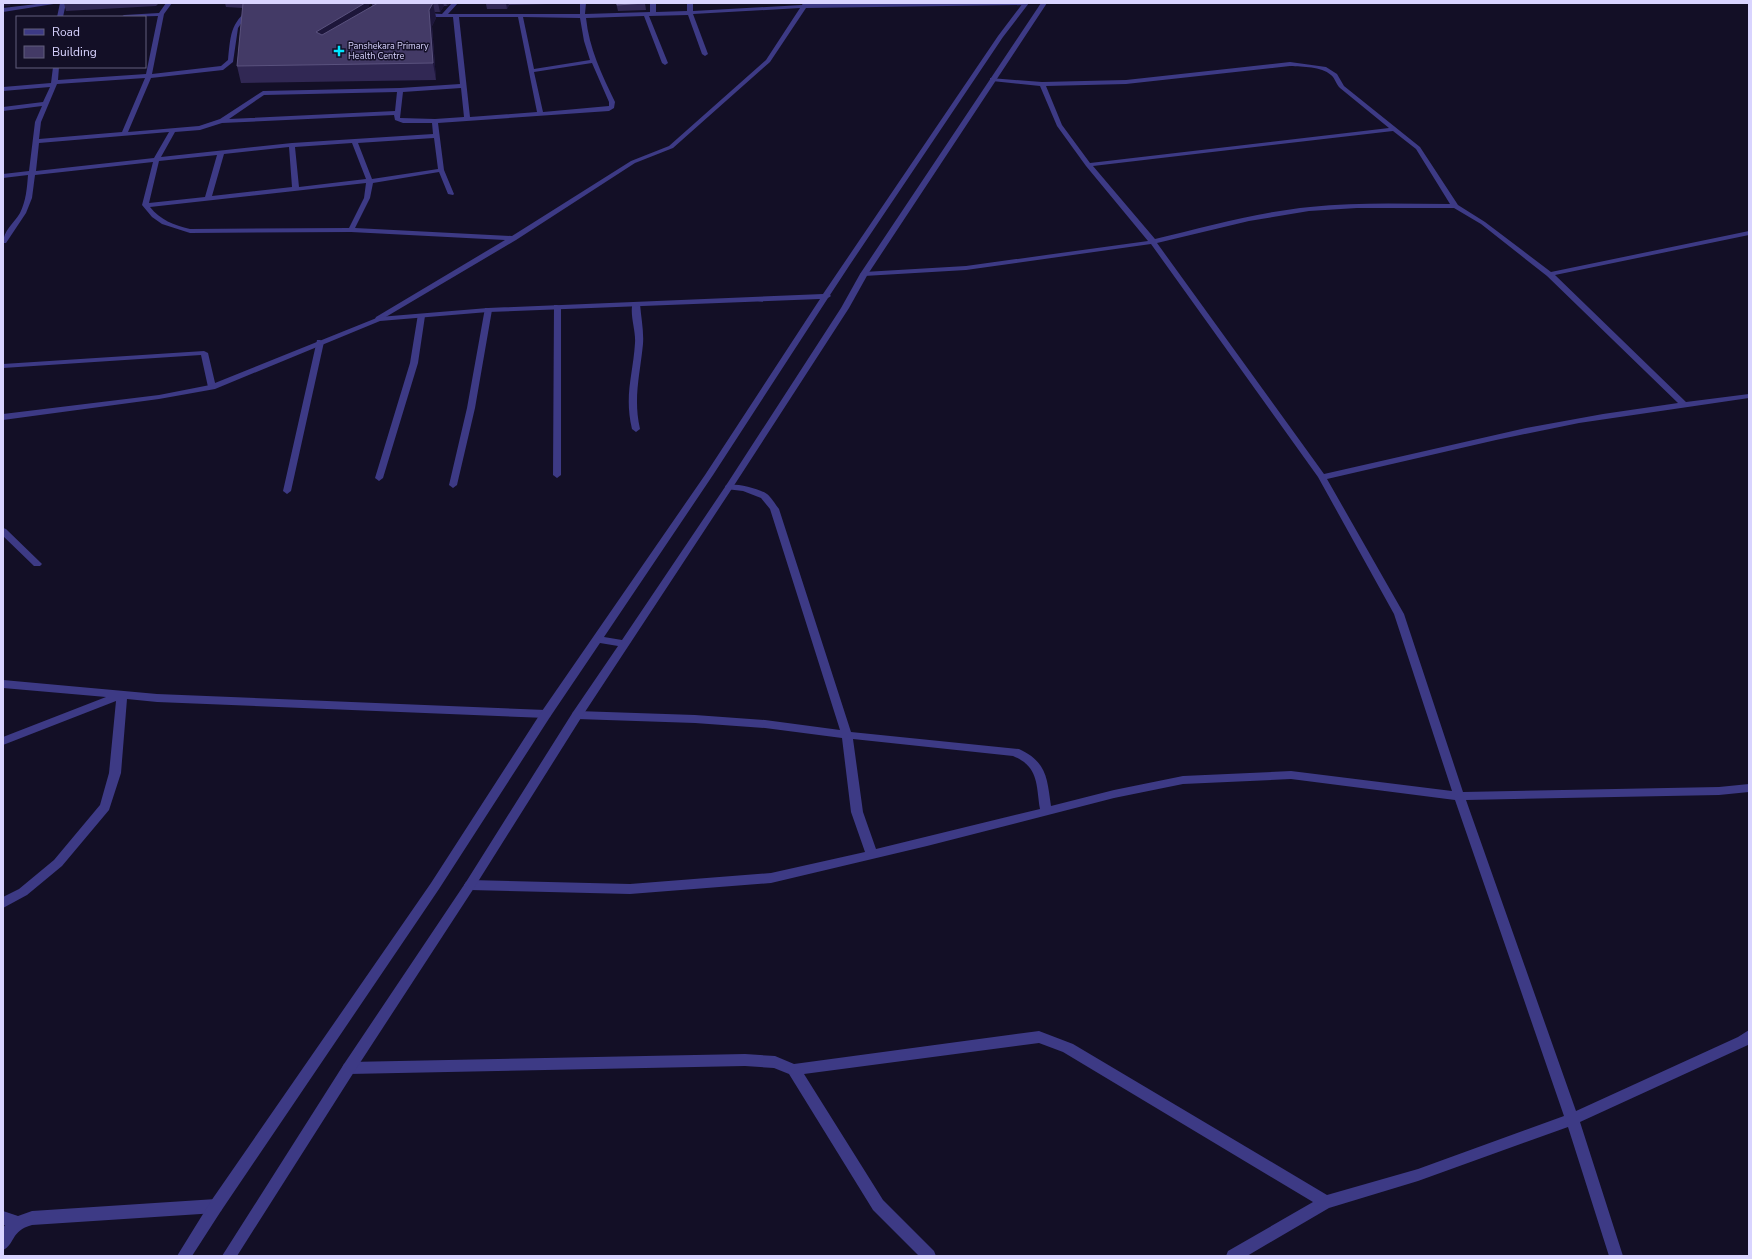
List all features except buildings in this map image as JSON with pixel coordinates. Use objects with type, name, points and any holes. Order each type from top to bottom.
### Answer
[{"type":"street","points":[[3,10],[58,3]]},
{"type":"street","points":[[60,16],[63,3]]},
{"type":"street","points":[[124,134],[149,76],[161,14],[169,3]]},
{"type":"street","points":[[3,89],[54,83],[149,76],[216,69],[228,65],[231,61],[233,32],[240,18],[258,3]]},
{"type":"street","points":[[444,15],[455,3]]},
{"type":"street","points":[[400,90],[397,113],[397,119],[399,120],[435,121],[605,110],[612,107],[612,102],[593,61],[582,16],[583,3]]},
{"type":"street","points":[[653,3],[649,14],[664,63]]},
{"type":"street","points":[[690,3],[690,13],[705,54]]},
{"type":"street","points":[[412,15],[582,16],[690,13],[806,4],[1026,3]]},
{"type":"street","points":[[184,1256],[216,1206],[435,886],[546,714],[709,475],[827,296],[849,260],[1001,36],[1026,3]]},
{"type":"street","points":[[229,1256],[349,1068],[470,885],[577,715],[729,487],[845,308],[864,274],[992,79],[1044,3]]},
{"type":"street","points":[[3,417],[159,397],[212,387],[320,342],[379,320],[633,162],[671,147],[768,61],[806,4]]},
{"type":"street","points":[[136,16],[161,14]]},
{"type":"street","points":[[456,16],[463,86],[468,118]]},
{"type":"street","points":[[520,16],[540,114]]},
{"type":"street","points":[[532,71],[593,61]]},
{"type":"street","points":[[992,79],[1042,84],[1126,82],[1290,64],[1324,68],[1335,75],[1342,87],[1418,148],[1455,206],[1483,223],[1550,274],[1684,404]]},
{"type":"street","points":[[3,241],[23,213],[29,198],[38,122],[54,83],[56,68]]},
{"type":"street","points":[[1042,84],[1059,125],[1088,165],[1153,242],[1322,477],[1399,614],[1459,796],[1572,1119],[1616,1256]]},
{"type":"street","points":[[222,121],[263,93],[400,90],[463,86]]},
{"type":"street","points":[[3,109],[45,104]]},
{"type":"street","points":[[35,141],[200,128],[222,121],[397,113]]},
{"type":"street","points":[[435,121],[441,170],[451,194]]},
{"type":"street","points":[[1088,165],[1395,129]]},
{"type":"street","points":[[145,205],[157,158],[173,130]]},
{"type":"street","points":[[3,176],[31,174],[157,158],[292,145],[438,136]]},
{"type":"street","points":[[351,230],[367,198],[370,181],[354,140]]},
{"type":"street","points":[[292,145],[296,188]]},
{"type":"street","points":[[208,198],[221,152]]},
{"type":"street","points":[[145,205],[370,181],[441,170]]},
{"type":"street","points":[[145,205],[154,217],[173,227],[190,231],[351,230],[513,238]]},
{"type":"street","points":[[864,274],[966,268],[1153,242],[1249,219],[1309,209],[1357,206],[1455,206]]},
{"type":"street","points":[[1550,274],[1749,233]]},
{"type":"street","points":[[379,320],[488,310],[827,296]]},
{"type":"street","points":[[636,304],[639,342],[632,395],[632,412],[636,429]]},
{"type":"street","points":[[557,307],[557,475]]},
{"type":"street","points":[[453,485],[471,408],[488,310]]},
{"type":"street","points":[[379,478],[414,363],[421,316]]},
{"type":"street","points":[[287,491],[320,342]]},
{"type":"street","points":[[3,366],[201,352],[204,353],[212,387]]},
{"type":"street","points":[[1322,477],[1386,464],[1483,439],[1557,424],[1684,404],[1749,396]]},
{"type":"street","points":[[729,487],[745,489],[764,496],[774,509],[847,735],[857,812],[872,855]]},
{"type":"street","points":[[3,531],[37,564]]},
{"type":"street","points":[[598,639],[624,644]]},
{"type":"street","points":[[3,684],[157,698],[546,714]]},
{"type":"street","points":[[3,741],[122,695]]},
{"type":"street","points":[[3,903],[23,892],[58,863],[105,808],[115,773],[122,695]]},
{"type":"street","points":[[577,715],[695,719],[765,724],[847,735],[1015,752],[1026,756],[1035,763],[1040,774],[1046,811]]},
{"type":"street","points":[[470,885],[630,889],[771,878],[872,855],[1114,794],[1183,780],[1291,775],[1459,796],[1719,791],[1749,788]]},
{"type":"street","points":[[1233,1256],[1326,1202],[1418,1175],[1572,1119],[1743,1041],[1749,1036]]},
{"type":"street","points":[[349,1068],[745,1060],[775,1062],[794,1070],[1039,1037],[1068,1048],[1326,1202]]},
{"type":"street","points":[[794,1070],[878,1205],[929,1256]]},
{"type":"street","points":[[3,1243],[10,1228],[17,1222],[32,1218],[216,1206]]},
{"type":"street","points":[[3,1218],[17,1222]]},
{"type":"place","name":"Panshekara Primary Health Centre","points":[[339,51]]}]
